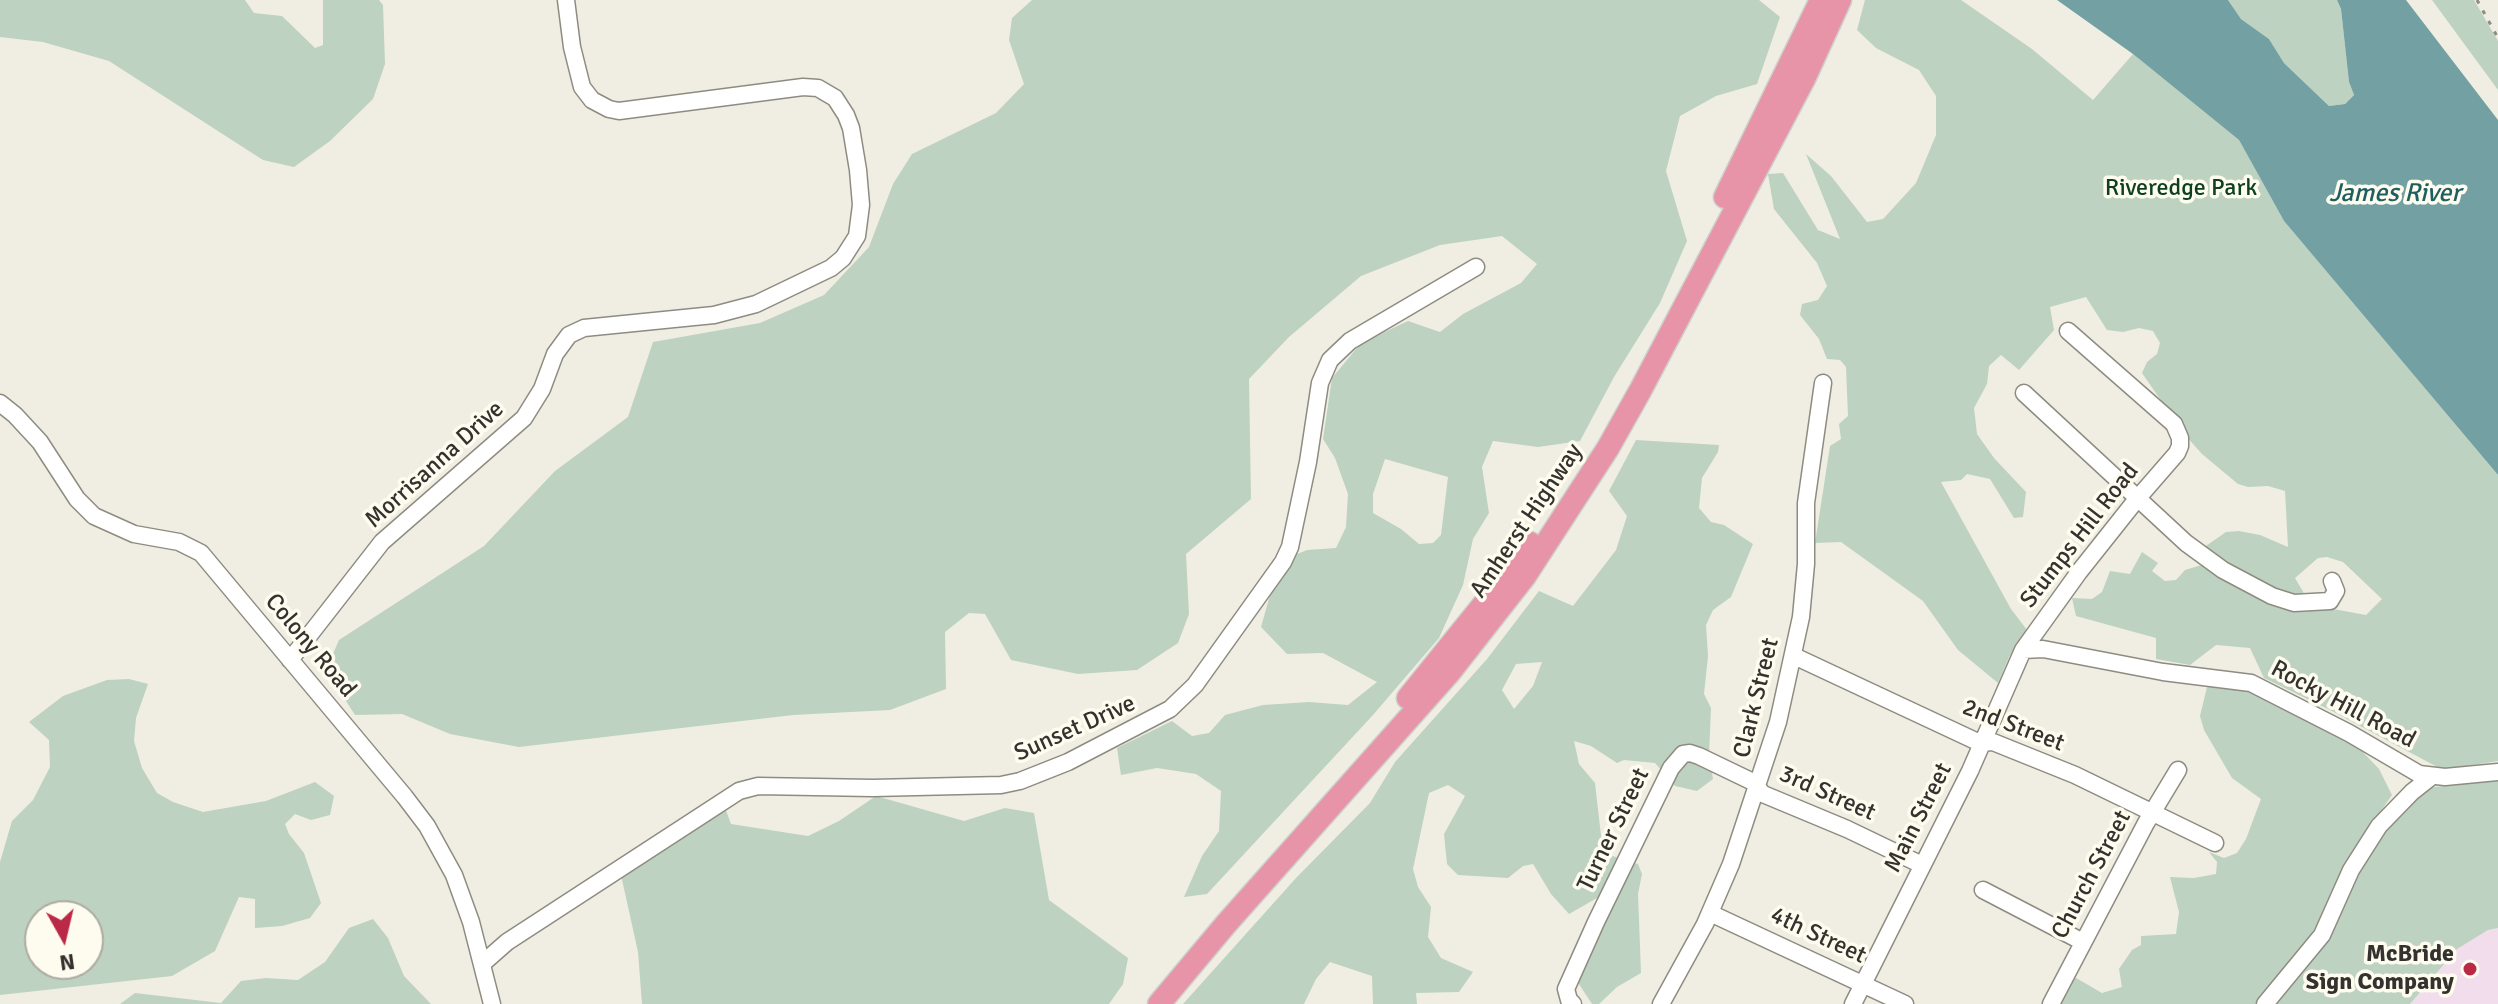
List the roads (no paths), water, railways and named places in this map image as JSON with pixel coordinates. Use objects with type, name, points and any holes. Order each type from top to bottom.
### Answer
[{"type":"highway","name":"Amherst Highway","points":[[1143,1004],[1243,883],[1410,696],[1484,604],[1553,510],[1633,380],[1821,0]]},
{"type":"highway","name":"Amherst Highway","points":[[1159,1004],[1449,673],[1525,576],[1601,459],[1640,391],[1804,79],[1840,0]]},
{"type":"street","name":"Morrisanna Drive","points":[[290,660],[382,542],[524,418],[542,389],[561,343],[569,335],[584,328],[714,315],[746,307],[831,268],[843,258],[857,236],[861,205],[858,170],[851,128],[835,98],[818,88],[803,87],[619,111],[609,109],[592,100],[582,87],[572,47],[566,0]]},
{"type":"street","name":"Sunset Drive","points":[[482,964],[519,934],[739,791],[758,786],[873,788],[1001,785],[1068,762],[1170,709],[1195,685],[1283,562],[1290,547],[1308,462],[1320,383],[1330,360],[1350,341],[1476,267]]},
{"type":"street","name":"Stumps Hill Road","points":[[2023,650],[2079,572],[2177,453],[2180,438],[2174,424],[2068,331]]},
{"type":"street","name":"Clark Street","points":[[1661,1004],[1710,913],[1731,864],[1778,722],[1794,656],[1806,564],[1806,503],[1823,383]]},
{"type":"street","points":[[2024,393],[2137,499],[2212,563],[2272,596],[2294,603],[2325,603],[2334,597],[2336,591],[2332,581]]},
{"type":"street","name":"Colony Road","points":[[0,403],[21,420],[40,442],[68,488],[87,510],[124,530],[153,539],[179,542],[201,553],[427,826],[454,875],[464,901],[492,1004]]},
{"type":"street","name":"Rocky Hill Road","points":[[2023,650],[2043,649],[2163,672],[2251,683],[2349,733],[2409,769],[2431,777],[2498,772]]},
{"type":"street","name":"Main Street","points":[[1853,1004],[1983,743],[2023,650]]},
{"type":"street","name":"2nd Street","points":[[1794,656],[1983,743],[1993,742],[2075,775],[2215,843]]},
{"type":"street","name":"Turner Street","points":[[1573,1004],[1566,989],[1678,757],[1690,753],[1699,756],[1757,786]]},
{"type":"street","name":"Church Street","points":[[2051,1004],[2178,770]]},
{"type":"street","points":[[2265,1004],[2322,935],[2351,870],[2379,826],[2431,777]]},
{"type":"street","name":"3rd Street","points":[[1757,786],[1763,794],[1922,865]]},
{"type":"street","points":[[1983,890],[2083,942]]},
{"type":"street","name":"4th Street","points":[[1710,913],[1905,1004]]},
{"type":"water","name":"James River","points":[[2057,0],[2228,0],[2241,19],[2269,39],[2284,63],[2329,106],[2345,104],[2354,95],[2349,82],[2341,9],[2337,0],[2406,0],[2498,120],[2498,475],[2284,221],[2239,140],[2133,54]]},
{"type":"railway","points":[[2477,0],[2498,38]]},
{"type":"place","name":"McBride Sign Company","points":[[2470,969]]},
{"type":"park label","name":"Riveredge Park","points":[[2181,189]]}]
